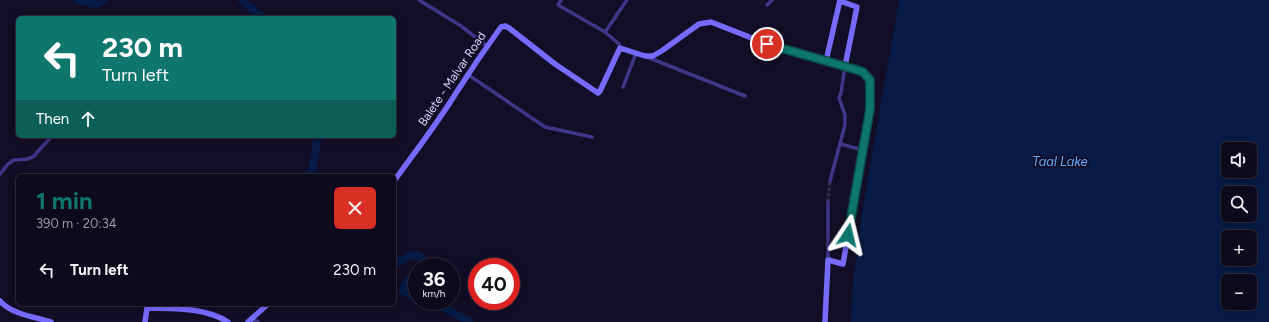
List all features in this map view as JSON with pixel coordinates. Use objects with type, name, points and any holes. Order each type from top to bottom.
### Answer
[{"type":"main road","points":[[826,61],[839,0],[858,7],[844,66]]},
{"type":"main road","points":[[620,48],[645,56],[653,56],[699,24],[711,22],[767,44],[863,72],[870,80],[870,109],[842,264],[828,260],[825,322]]},
{"type":"main road","name":"Balete - Malvar Road","points":[[396,178],[448,106],[467,74],[501,28],[505,26],[509,28],[555,64],[598,93],[620,48]]},
{"type":"main road","points":[[0,300],[4,306],[11,310],[51,322]]},
{"type":"main road","points":[[145,322],[148,306],[208,313],[228,322]]},
{"type":"main road","points":[[250,320],[266,306]]},
{"type":"street","points":[[419,0],[461,26],[487,46]]},
{"type":"street","points":[[561,0],[558,5],[605,32],[619,44],[620,48]]},
{"type":"street","points":[[605,32],[627,0]]},
{"type":"street","points":[[767,5],[772,0]]},
{"type":"street","points":[[623,87],[636,53]]},
{"type":"street","points":[[645,56],[745,96]]},
{"type":"street","points":[[830,182],[845,125],[845,114],[839,98],[842,93],[844,66]]},
{"type":"street","points":[[467,74],[545,127],[592,138]]},
{"type":"street","points":[[0,174],[8,164],[14,160],[27,160],[33,157],[50,138]]},
{"type":"street","points":[[840,144],[863,150]]},
{"type":"street","points":[[828,202],[828,260]]},
{"type":"street","points":[[250,320],[258,322]]},
{"type":"water","name":"Taal Lake","points":[[899,0],[1269,0],[1269,322],[851,322],[853,279],[865,193]]},
{"type":"waterway","points":[[78,0],[96,4],[104,0]]},
{"type":"waterway","points":[[242,0],[260,16]]},
{"type":"waterway","points":[[311,174],[318,138]]},
{"type":"waterway","points":[[396,261],[398,262],[409,256],[417,255],[422,258]]},
{"type":"waterway","points":[[408,281],[403,291],[408,294]]},
{"type":"waterway","points":[[448,310],[469,322]]},
{"type":"tunnel","points":[[828,202],[830,181]]},
{"type":"route","points":[[767,44],[863,72],[870,80],[870,109],[848,235]]}]
